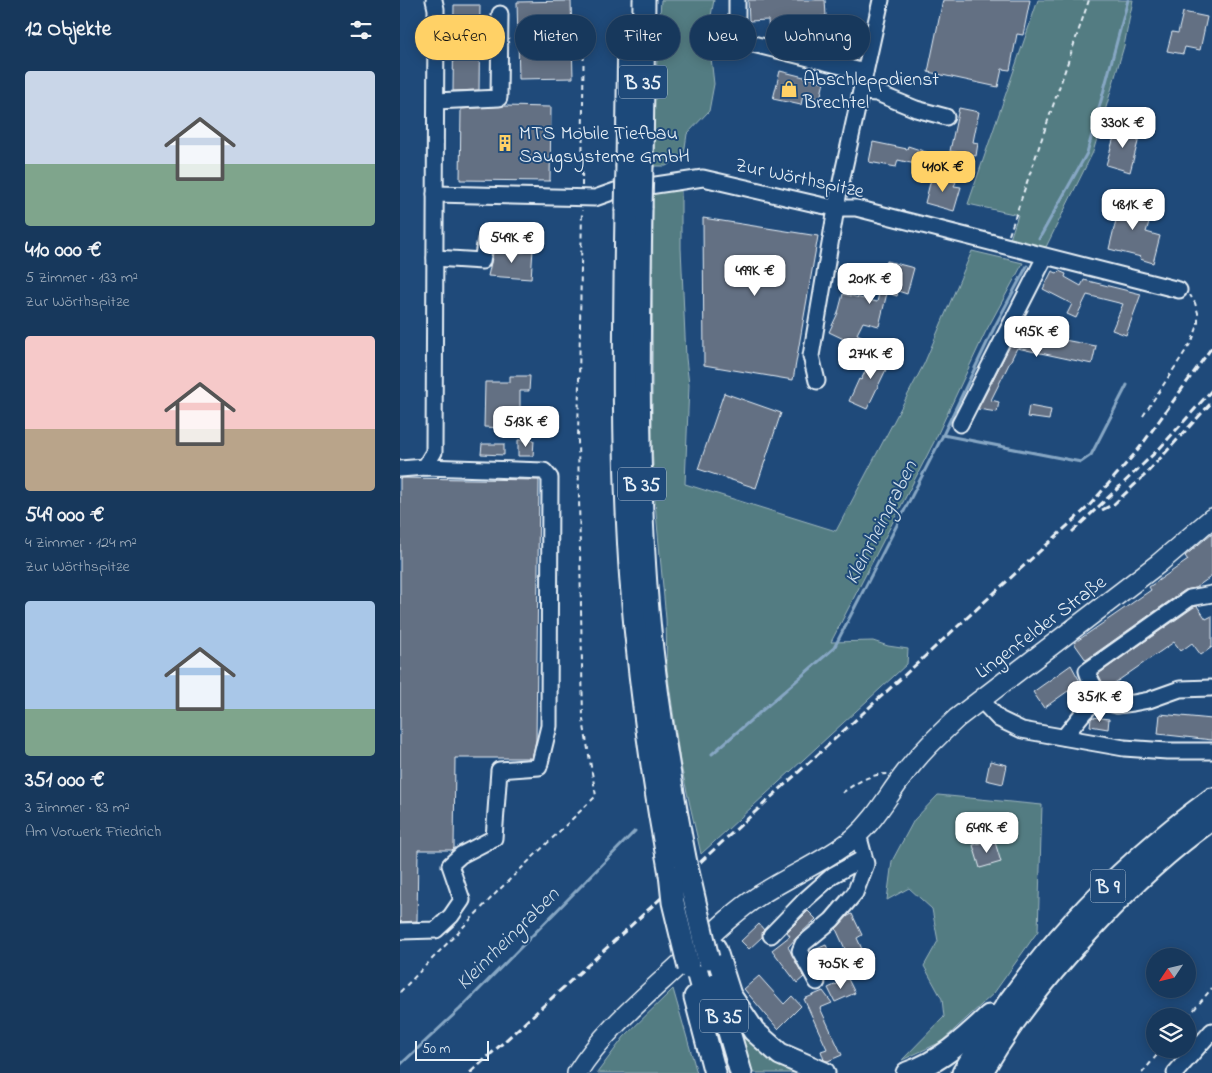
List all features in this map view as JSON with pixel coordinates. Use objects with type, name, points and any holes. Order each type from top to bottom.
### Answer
[{"type":"highway","name":"B 35","points":[[630,0],[634,210],[625,442],[631,572],[640,675],[657,804],[678,868],[693,897],[702,959],[741,1073]]},
{"type":"highway","name":"B 35","points":[[634,165],[644,0]]},
{"type":"highway","name":"B 9","points":[[963,1073],[987,1032],[1019,986],[1060,936],[1100,894],[1150,848],[1212,799]]},
{"type":"highway","name":"B 9","points":[[981,1073],[1026,1003],[1059,962],[1109,908],[1160,860],[1212,819]]},
{"type":"highway","points":[[678,868],[679,899],[702,959],[714,1036],[727,1073]]},
{"type":"highway","points":[[702,959],[715,1073]]},
{"type":"highway","points":[[702,959],[730,995],[754,1031],[780,1054],[824,1073]]},
{"type":"highway","points":[[907,1073],[949,1053],[1019,986]]},
{"type":"highway","points":[[991,1073],[996,1047]]},
{"type":"main road","name":"Lingenfelder Straße","points":[[577,1073],[591,1052],[623,1017],[732,916],[760,895],[834,852],[858,834],[879,812],[902,777],[935,739],[981,700],[1151,570],[1212,518]]},
{"type":"street","points":[[425,467],[434,452],[436,8],[434,0]]},
{"type":"street","points":[[737,0],[737,40],[865,72]]},
{"type":"street","points":[[817,381],[811,356],[836,208],[880,0]]},
{"type":"street","points":[[436,101],[499,98],[500,14]]},
{"type":"street","points":[[861,92],[877,94],[916,109],[946,117]]},
{"type":"street","name":"Zur Wörthspitze","points":[[435,194],[594,198],[615,191],[703,178],[836,208],[856,208],[1179,290]]},
{"type":"street","points":[[435,258],[482,261],[486,239],[523,243]]},
{"type":"street","points":[[960,424],[1046,256]]},
{"type":"street","points":[[400,469],[425,467],[544,471],[550,478],[549,726],[539,767],[499,770],[494,838],[461,855],[450,865],[462,900],[451,916],[436,930],[400,930]]},
{"type":"street","points":[[1064,738],[1084,712],[1099,698],[1096,689],[1090,682],[1087,671],[1190,598],[1212,594]]},
{"type":"street","points":[[1096,700],[1117,705],[1149,700],[1180,689],[1211,688]]},
{"type":"street","points":[[981,700],[999,719],[1022,730],[1124,748],[1167,751],[1212,751]]},
{"type":"street","points":[[817,982],[800,951],[803,944],[832,920],[855,893],[866,864],[858,834]]},
{"type":"street","points":[[771,935],[806,898],[833,875],[864,858]]},
{"type":"street","points":[[1175,1073],[1212,1031]]},
{"type":"path","points":[[1005,246],[1089,0]]},
{"type":"path","points":[[400,992],[501,888],[596,796],[583,720],[578,440],[584,60]]},
{"type":"path","points":[[1143,416],[1192,341],[1198,325],[1198,313],[1195,303],[1187,292],[1179,290]]},
{"type":"path","points":[[842,794],[864,779],[875,775],[892,774],[902,777]]},
{"type":"path","points":[[1195,1008],[1212,988]]},
{"type":"path","points":[[1142,1073],[1154,1058]]},
{"type":"green space","points":[[661,0],[714,0],[711,15],[690,15],[690,60],[711,60],[714,84],[709,111],[687,134],[684,154],[666,166],[650,166],[657,60],[680,60],[680,15],[660,15]]},
{"type":"green space","points":[[1038,0],[1133,0],[1124,46],[1093,152],[1044,251],[1009,242],[1018,215],[968,204]]},
{"type":"green space","points":[[681,187],[681,248],[689,385],[685,484],[836,531],[924,364],[972,251],[1023,263],[985,333],[934,442],[831,642],[873,641],[888,646],[908,649],[907,664],[701,854],[680,761],[667,670],[666,619],[655,502],[652,443],[653,190]]},
{"type":"green space","points":[[938,795],[1042,805],[1038,931],[994,993],[941,1042],[902,1060],[944,1017],[942,999],[924,966],[938,941],[932,909],[909,888],[887,900],[892,861],[914,820]]},
{"type":"green space","points":[[673,989],[697,1073],[597,1073],[624,1037]]},
{"type":"green space","points":[[727,1000],[810,1073],[748,1073]]},
{"type":"building","points":[[748,0],[825,0],[826,15],[766,15],[766,20],[756,21],[756,15],[749,15]]},
{"type":"building","points":[[943,0],[1030,0],[1023,35],[1017,34],[1010,70],[1002,69],[998,87],[928,72]]},
{"type":"building","points":[[571,1],[571,15],[517,15],[517,2]]},
{"type":"building","points":[[454,5],[480,5],[480,15],[454,15]]},
{"type":"building","points":[[1183,12],[1207,17],[1200,50],[1185,47],[1183,54],[1167,51],[1172,32],[1178,33]]},
{"type":"building","points":[[453,60],[479,60],[479,90],[453,91]]},
{"type":"building","points":[[519,60],[573,60],[573,78],[519,79]]},
{"type":"building","points":[[780,71],[824,82],[820,99],[803,95],[801,105],[773,99]]},
{"type":"building","name":"MTS Mobile Tiefbau Saugsysteme GmbH","points":[[504,106],[551,107],[550,181],[460,180],[461,109]]},
{"type":"building","points":[[959,108],[979,112],[973,142],[978,143],[976,156],[950,151]]},
{"type":"building","points":[[1118,123],[1130,126],[1127,135],[1139,138],[1130,172],[1106,165]]},
{"type":"building","points":[[873,142],[907,149],[908,146],[941,157],[937,174],[923,171],[924,166],[898,160],[896,167],[869,162]]},
{"type":"building","points":[[932,175],[956,182],[954,186],[961,187],[954,211],[925,203]]},
{"type":"building","points":[[1117,195],[1144,203],[1140,219],[1149,222],[1146,232],[1160,236],[1153,263],[1140,259],[1141,257],[1109,249],[1117,216],[1112,215]]},
{"type":"building","points":[[703,218],[818,236],[793,380],[704,365]]},
{"type":"building","points":[[494,249],[522,252],[533,249],[531,279],[488,276]]},
{"type":"building","points":[[887,261],[914,268],[907,294],[898,291],[897,296],[887,293],[879,326],[863,322],[857,334],[874,342],[870,349],[829,332],[838,313],[843,294],[877,302]]},
{"type":"building","points":[[1052,271],[1066,274],[1065,277],[1081,286],[1084,280],[1141,294],[1126,335],[1112,330],[1123,304],[1087,295],[1076,318],[1067,314],[1072,304],[1043,289]]},
{"type":"building","points":[[1020,326],[1024,328],[1022,332],[1096,346],[1092,364],[1017,348],[991,400],[999,402],[997,412],[978,409]]},
{"type":"building","points":[[876,349],[892,357],[867,409],[849,401]]},
{"type":"building","points":[[510,376],[530,376],[529,391],[520,391],[520,410],[505,409],[505,428],[484,427],[485,382],[510,382]]},
{"type":"building","points":[[724,393],[781,413],[756,488],[698,469]]},
{"type":"building","points":[[1029,406],[1051,410],[1049,420],[1027,417]]},
{"type":"building","points":[[518,440],[534,440],[533,456],[518,456]]},
{"type":"building","points":[[482,444],[504,444],[504,455],[481,454]]},
{"type":"building","points":[[400,478],[539,480],[536,740],[532,758],[455,758],[454,848],[452,850],[418,850],[417,921],[400,922]]},
{"type":"building","points":[[1212,533],[1212,576],[1195,588],[1185,590],[1086,660],[1074,643],[1151,590],[1149,587],[1188,560],[1185,556]]},
{"type":"building","points":[[1197,606],[1206,619],[1212,616],[1212,647],[1201,655],[1192,643],[1181,651],[1174,642],[1106,689],[1098,674]]},
{"type":"building","points":[[1071,665],[1083,687],[1071,695],[1068,691],[1044,708],[1033,692]]},
{"type":"building","points":[[1160,714],[1212,719],[1212,740],[1158,734]]},
{"type":"building","points":[[1093,717],[1109,719],[1108,729],[1090,726]]},
{"type":"building","points":[[990,761],[1007,765],[1003,784],[986,780]]},
{"type":"building","points":[[994,839],[1001,862],[980,868],[973,845]]},
{"type":"building","points":[[808,911],[816,919],[788,947],[804,977],[797,983],[772,950],[790,936],[787,932]]},
{"type":"building","points":[[852,914],[862,935],[857,938],[870,967],[856,973],[836,929]]},
{"type":"building","points":[[759,924],[764,930],[762,937],[749,949],[741,941]]},
{"type":"building","points":[[826,945],[835,964],[821,970],[812,951]]},
{"type":"building","points":[[759,976],[784,1004],[792,996],[801,1006],[778,1029],[744,989]]},
{"type":"building","points":[[848,979],[855,993],[835,1002],[828,988]]},
{"type":"building","points":[[823,991],[832,1003],[820,1008],[842,1055],[828,1061],[824,1060],[821,1051],[827,1049],[804,999]]},
{"type":"waterway","name":"Kleinrheingraben","points":[[1039,239],[1087,153],[1128,0]]},
{"type":"waterway","name":"Kleinrheingraben","points":[[712,754],[834,648],[943,435],[995,326],[1027,266]]},
{"type":"waterway","points":[[943,435],[1081,462],[1091,455],[1127,385]]},
{"type":"waterway","name":"Kleinrheingraben","points":[[400,1065],[460,1009],[635,831]]},
{"type":"railway","points":[[470,1073],[1088,507],[1138,450],[1212,347]]},
{"type":"railway","points":[[1072,532],[1160,448],[1212,390]]},
{"type":"railway","points":[[1102,510],[1114,504],[1144,476],[1212,402]]},
{"type":"place","name":"Abschleppdienst Brechtel","points":[[789,89]]},
{"type":"place","name":"MTS Mobile Tiefbau Saugsysteme GmbH","points":[[505,143]]}]
